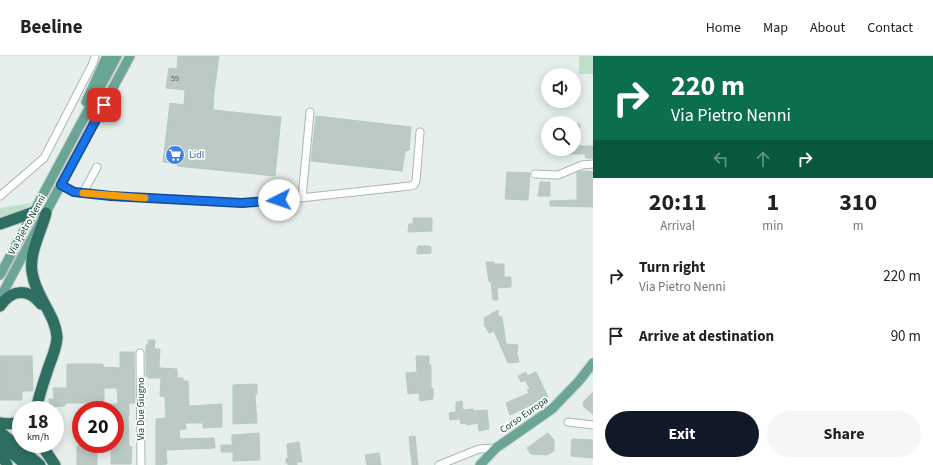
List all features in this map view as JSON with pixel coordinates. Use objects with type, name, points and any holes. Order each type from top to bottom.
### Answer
[{"type":"highway","points":[[0,224],[34,212]]},
{"type":"highway","points":[[37,401],[57,339],[56,326],[34,283],[32,271],[34,252],[46,213]]},
{"type":"highway","points":[[0,306],[9,296],[19,293],[26,293],[35,297],[52,318]]},
{"type":"highway","points":[[36,401],[38,397]]},
{"type":"highway","points":[[0,422],[12,424]]},
{"type":"highway","points":[[0,432],[40,465]]},
{"type":"highway","points":[[0,443],[26,465]]},
{"type":"highway","points":[[0,450],[7,465]]},
{"type":"highway","points":[[46,453],[55,465]]},
{"type":"main road","points":[[65,154],[71,133],[107,56]]},
{"type":"main road","name":"Via Pietro Nenni","points":[[0,275],[117,56]]},
{"type":"main road","name":"Via Pietro Nenni","points":[[0,298],[130,56]]},
{"type":"main road","name":"Corso Europa","points":[[480,465],[490,450],[552,410],[579,381],[593,362]]},
{"type":"street","points":[[0,196],[44,158],[93,63],[95,56]]},
{"type":"street","points":[[302,198],[310,112]]},
{"type":"street","points":[[61,185],[74,192],[111,196],[242,203],[412,186],[416,181],[420,132]]},
{"type":"street","points":[[535,174],[558,175],[582,165],[593,164]]},
{"type":"street","points":[[83,193],[97,167]]},
{"type":"street","name":"Via Due Giugno","points":[[140,353],[141,465]]},
{"type":"street","points":[[568,422],[593,425]]},
{"type":"street","points":[[439,465],[472,451],[490,450]]},
{"type":"street","points":[[472,451],[479,456],[480,465]]},
{"type":"green space","points":[[579,56],[593,56],[593,74],[581,74],[581,68],[579,68]]},
{"type":"green space","points":[[31,203],[24,211],[0,221],[0,208]]},
{"type":"building","points":[[178,56],[219,56],[213,110],[281,117],[275,176],[177,166],[177,164],[163,162],[170,103],[184,105],[185,90],[166,88],[169,68],[177,69]]},
{"type":"building","points":[[316,116],[411,127],[409,150],[405,151],[402,171],[311,161]]},
{"type":"building","points":[[581,146],[593,146],[593,158],[586,158],[585,154],[581,154]]},
{"type":"building","points":[[507,172],[530,173],[528,200],[505,199]]},
{"type":"building","points":[[577,172],[593,172],[593,207],[550,206],[550,201],[577,200]]},
{"type":"building","points":[[540,182],[550,182],[550,196],[538,196]]},
{"type":"building","points":[[413,218],[432,218],[432,231],[408,232],[409,224],[413,224]]},
{"type":"building","points":[[418,246],[431,247],[431,253],[417,254]]},
{"type":"building","points":[[486,262],[504,264],[504,277],[511,277],[511,287],[497,288],[498,300],[493,300],[491,281],[489,282]]},
{"type":"building","points":[[498,310],[498,316],[502,317],[506,344],[518,345],[517,353],[519,362],[508,363],[494,331],[489,333],[484,324],[484,318]]},
{"type":"building","points":[[148,340],[155,340],[154,349],[160,349],[159,368],[177,369],[177,378],[183,378],[183,381],[188,381],[189,406],[222,404],[222,427],[203,428],[203,423],[185,423],[186,429],[179,430],[180,439],[214,438],[215,448],[166,450],[167,464],[156,465],[156,419],[166,418],[165,397],[160,396],[161,378],[148,378],[148,376],[146,376],[146,345],[148,345]]},
{"type":"building","points":[[120,352],[134,352],[135,403],[129,403],[128,415],[129,446],[132,447],[131,464],[111,464],[111,453],[124,453],[124,401],[118,401],[117,388],[104,388],[104,401],[72,401],[72,403],[65,403],[64,406],[64,401],[49,401],[49,399],[54,399],[53,388],[67,388],[67,364],[103,364],[103,367],[120,368]]},
{"type":"building","points":[[0,356],[32,356],[33,391],[22,391],[22,400],[0,400]]},
{"type":"building","points":[[416,356],[429,356],[433,399],[420,401],[419,393],[408,394],[406,373],[417,372]]},
{"type":"building","points":[[526,372],[527,376],[536,372],[548,397],[510,415],[506,403],[529,393],[527,390],[530,389],[525,380],[521,382],[518,376]]},
{"type":"building","points":[[257,384],[257,394],[255,394],[257,423],[233,424],[233,385]]},
{"type":"building","points":[[593,392],[593,414],[584,407],[583,402]]},
{"type":"building","points":[[462,401],[463,410],[487,410],[489,429],[479,431],[478,423],[467,425],[466,423],[461,424],[460,419],[450,420],[449,413],[456,412],[456,402]]},
{"type":"building","points":[[259,433],[260,460],[233,461],[233,452],[221,452],[221,445],[232,445],[232,435]]},
{"type":"building","points":[[548,433],[554,440],[554,451],[547,455],[531,454],[527,448]]},
{"type":"building","points":[[415,436],[418,465],[412,465],[409,437]]},
{"type":"building","points":[[572,439],[593,440],[593,458],[571,456]]},
{"type":"building","points":[[299,442],[302,462],[297,462],[297,465],[288,465],[288,463],[286,463],[286,459],[288,458],[287,444]]},
{"type":"building","points":[[77,453],[97,453],[97,465],[77,465]]},
{"type":"building","points":[[379,453],[381,465],[367,465],[365,455]]},
{"type":"slow traffic","points":[[83,193],[145,198]]},
{"type":"place","name":"Lidl","points":[[175,155]]},
{"type":"route","points":[[104,105],[61,185],[74,192],[111,196],[242,203],[279,200]]}]
